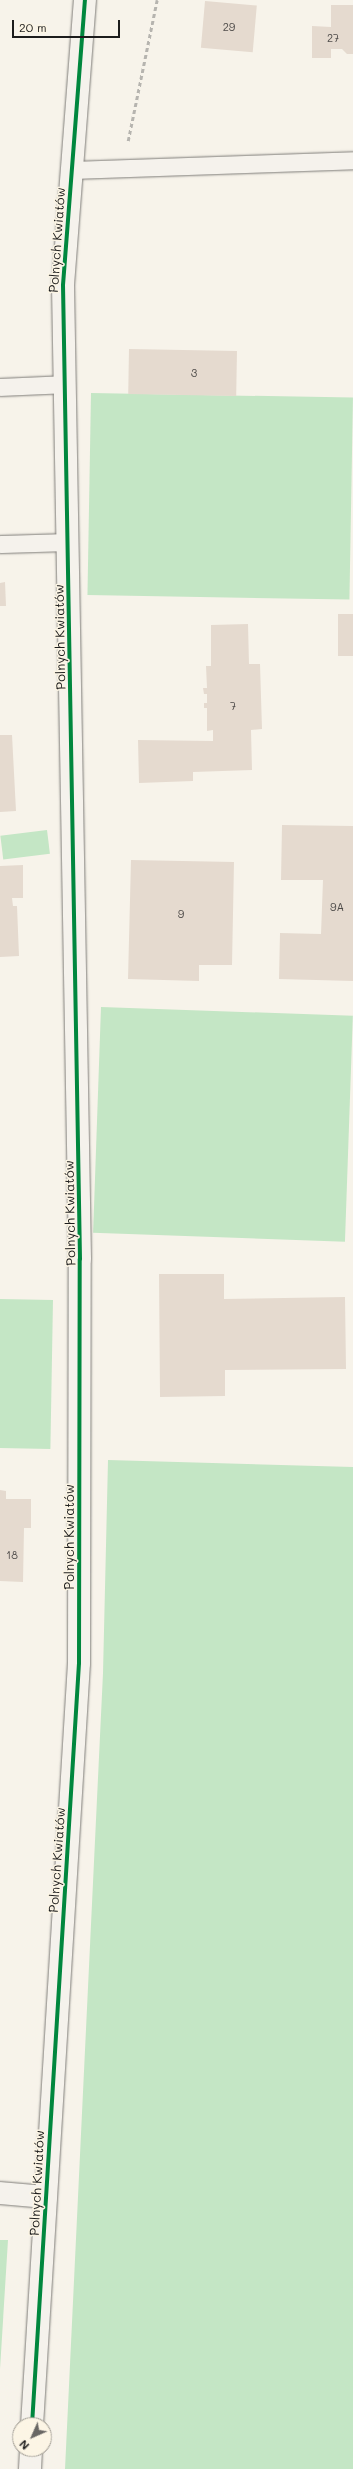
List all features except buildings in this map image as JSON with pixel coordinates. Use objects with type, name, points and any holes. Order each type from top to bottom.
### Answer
[{"type":"street","name":"Polnych Kwiatów","points":[[32,2417],[79,1663],[80,1259],[68,542],[62,285],[73,170],[85,0]]},
{"type":"street","points":[[0,2193],[46,2197]]},
{"type":"street","points":[[30,2469],[31,2457]]},
{"type":"lane","points":[[73,170],[353,160]]},
{"type":"lane","points":[[0,387],[65,384]]},
{"type":"lane","points":[[0,544],[68,542]]},
{"type":"path","points":[[122,168],[157,0]]},
{"type":"green space","points":[[91,393],[353,398],[349,600],[87,595]]},
{"type":"green space","points":[[47,830],[50,854],[3,860],[0,836]]},
{"type":"green space","points":[[101,1007],[353,1016],[345,1242],[93,1233]]},
{"type":"green space","points":[[0,1299],[53,1300],[50,1449],[0,1448]]},
{"type":"green space","points":[[108,1460],[353,1467],[353,2469],[65,2469],[103,1673]]},
{"type":"green space","points":[[0,2240],[8,2240],[0,2369]]},
{"type":"cycle path","points":[[32,2417],[79,1663],[80,1259],[63,285],[85,0]]}]
